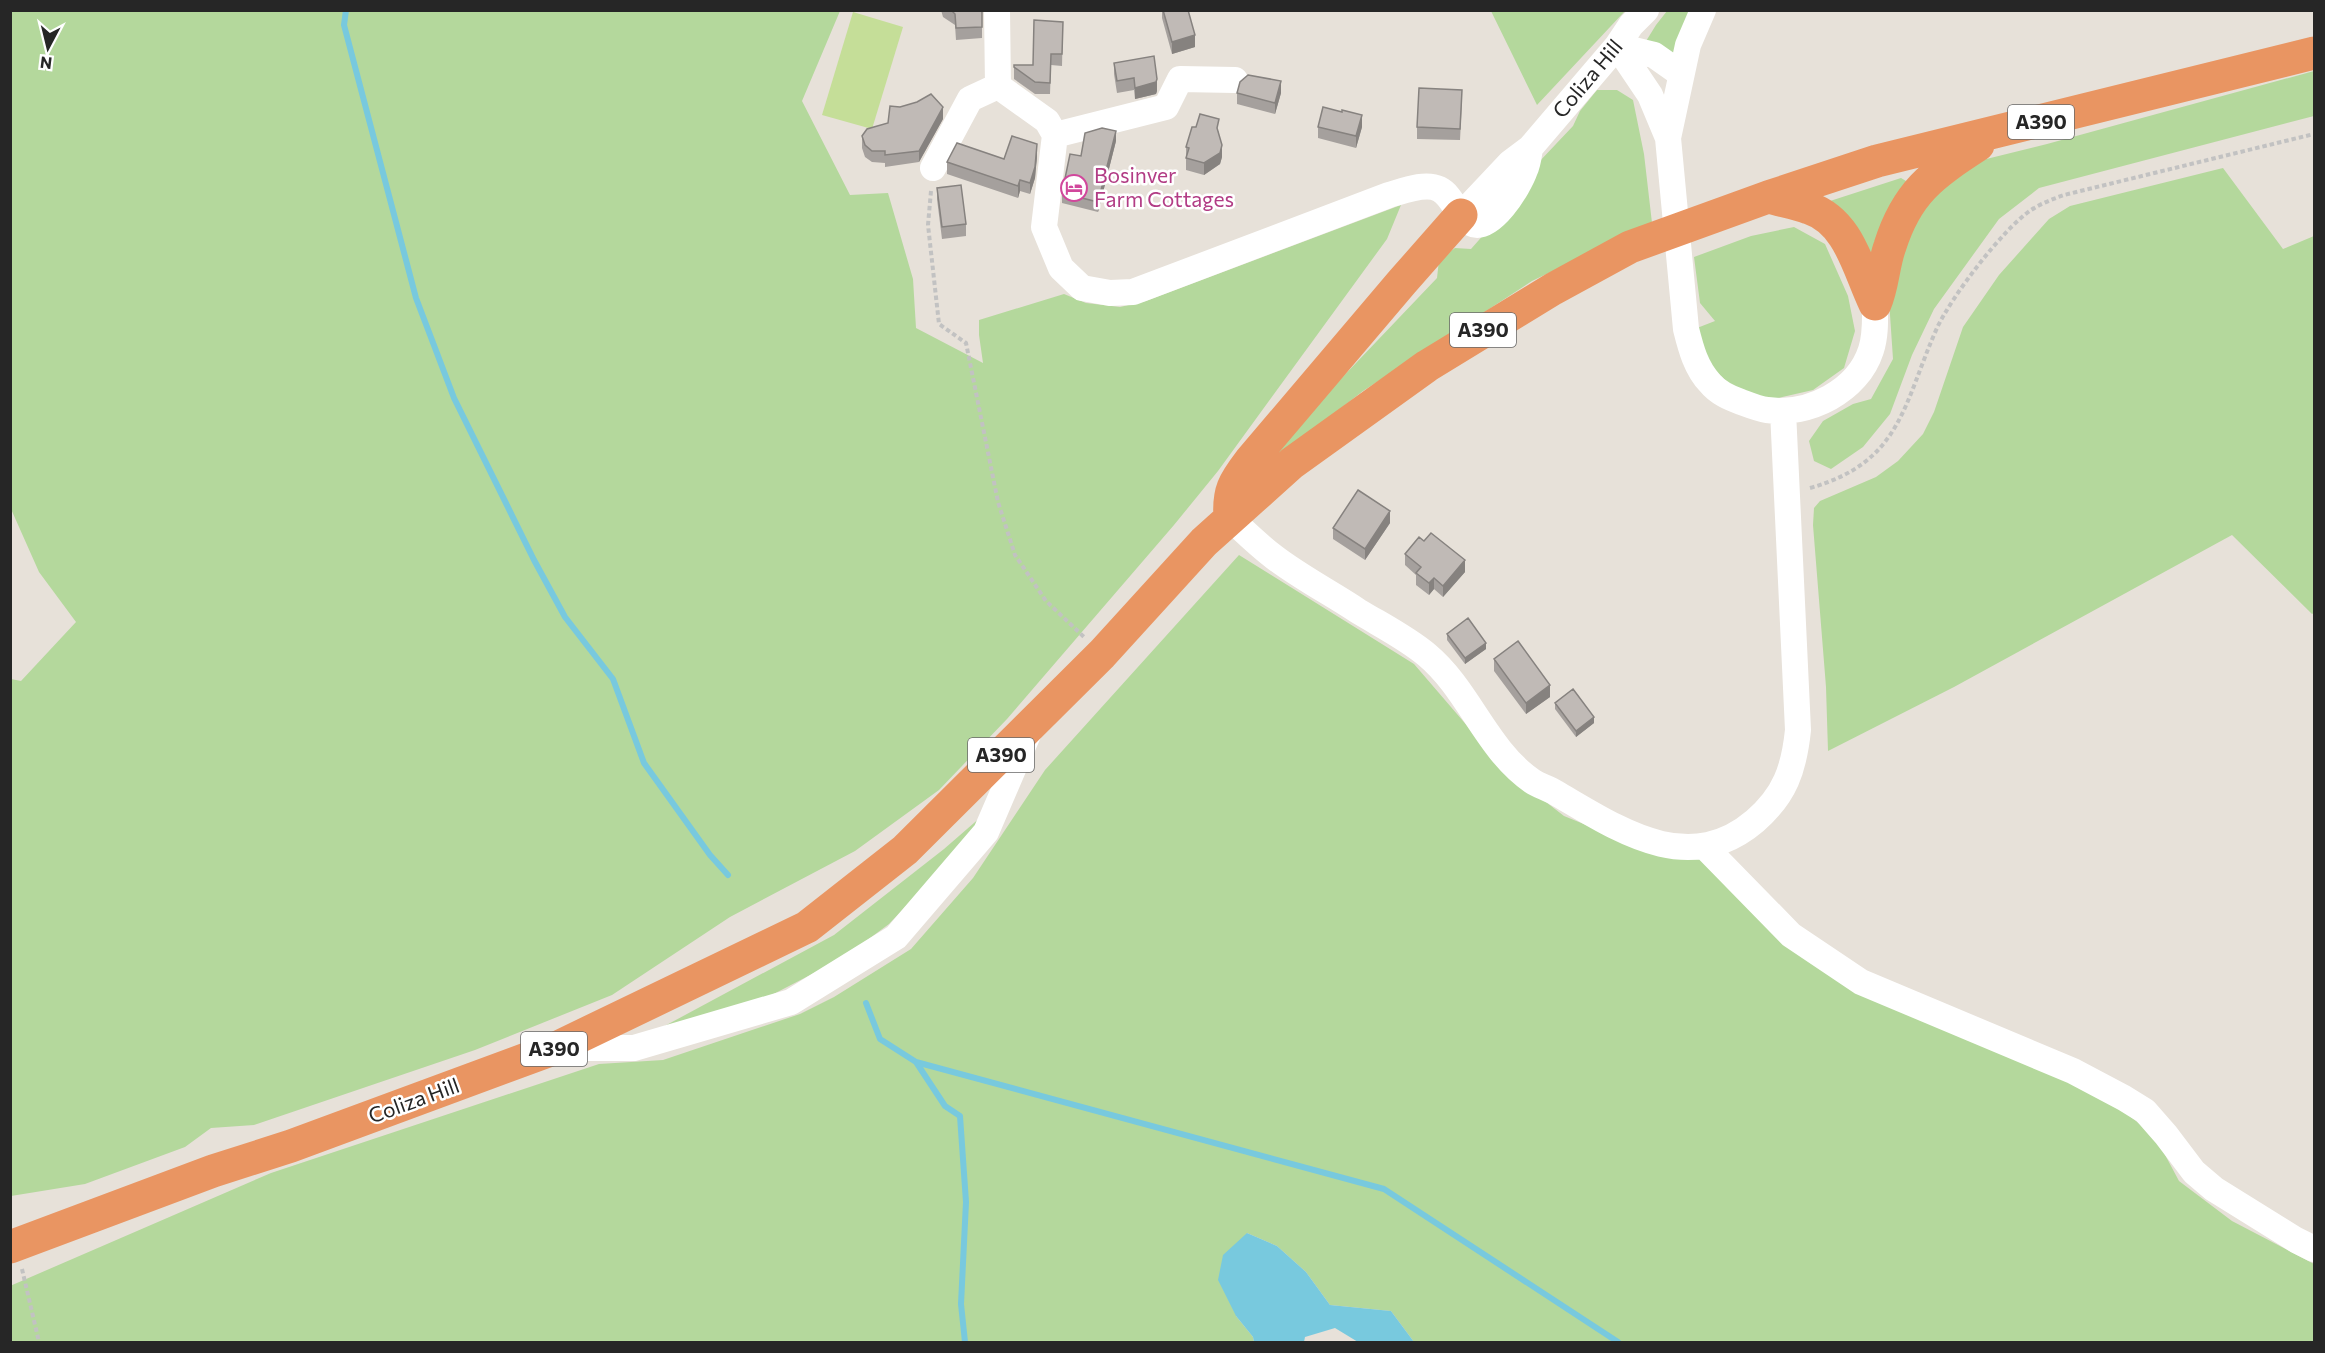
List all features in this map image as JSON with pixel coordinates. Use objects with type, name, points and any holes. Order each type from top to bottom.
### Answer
[{"type":"highway","name":"A390","points":[[1033,723],[1102,654],[1181,566],[1230,518],[1292,463],[1364,409],[1427,366],[1504,317],[1630,247],[1768,197],[1877,161],[1995,134],[2314,53]]},
{"type":"highway","points":[[1875,304],[1889,247],[1903,210],[1915,194],[1952,162],[1995,134]]},
{"type":"highway","points":[[1768,197],[1811,208],[1841,230],[1852,249],[1861,276],[1875,304]]},
{"type":"highway","points":[[1230,518],[1228,500],[1234,483],[1250,461],[1461,215]]},
{"type":"highway","name":"Coliza Hill","points":[[11,1247],[213,1171],[291,1146],[556,1048],[807,927],[905,850],[1033,723]]},
{"type":"street","points":[[997,10],[998,86]]},
{"type":"street","name":"Coliza Hill","points":[[1461,215],[1471,223],[1477,224],[1486,224],[1494,219],[1525,171],[1530,148],[1617,46],[1631,25],[1646,10]]},
{"type":"street","points":[[1668,138],[1674,119],[1688,45],[1703,10]]},
{"type":"street","points":[[1617,46],[1653,55],[1680,81]]},
{"type":"street","points":[[1617,46],[1650,95],[1668,138],[1684,312],[1695,359],[1710,384],[1732,399],[1767,410],[1783,411],[1809,407],[1821,402],[1852,381],[1862,368],[1871,350],[1875,332],[1875,304]]},
{"type":"street","points":[[1055,135],[1166,107],[1181,71],[1235,80]]},
{"type":"street","points":[[1650,95],[1680,81]]},
{"type":"street","points":[[998,86],[1047,120],[1055,135],[1044,227],[1061,268],[1082,288],[1110,293],[1133,292],[1402,191],[1438,188],[1451,200],[1461,215]]},
{"type":"street","points":[[933,168],[970,99],[998,86]]},
{"type":"street","points":[[1230,518],[1274,557],[1427,655],[1463,694],[1497,746],[1531,780],[1585,812],[1645,841],[1676,846],[1705,846],[1730,838],[1766,811],[1780,794],[1790,775],[1796,753],[1798,730],[1783,411]]},
{"type":"street","points":[[556,1048],[634,1048],[791,1002],[896,937],[986,832],[1033,723]]},
{"type":"street","points":[[1705,846],[1791,935],[1861,982],[2073,1071],[2124,1098],[2145,1111],[2194,1172],[2214,1189],[2314,1249]]},
{"type":"path","points":[[1787,492],[1830,483],[1850,473],[1881,447],[1895,430],[1905,411],[1929,346],[1945,313],[1997,243],[2030,211],[2064,195],[2314,134]]},
{"type":"path","points":[[933,168],[928,225],[939,324],[966,343],[998,502],[1015,555],[1046,601],[1102,654]]},
{"type":"path","points":[[11,1247],[23,1272],[39,1342]]},
{"type":"green space","points":[[10,11],[840,11],[802,101],[850,195],[888,193],[913,279],[916,328],[983,363],[979,320],[1064,294],[1086,303],[1120,307],[1146,301],[1401,205],[1387,239],[1218,471],[1174,525],[1007,719],[939,790],[855,851],[730,917],[612,995],[475,1050],[254,1125],[211,1128],[185,1147],[85,1184],[11,1196],[11,679],[21,681],[76,622],[39,572],[11,509]]},
{"type":"green space","points":[[1491,11],[1625,11],[1537,105]]},
{"type":"green space","points":[[1667,11],[1694,11],[1672,62],[1643,46]]},
{"type":"green space","points":[[853,12],[903,27],[872,129],[822,115]]},
{"type":"green space","points":[[2314,71],[2314,116],[2039,188],[1999,219],[1934,309],[1912,355],[1890,414],[1863,447],[1831,469],[1814,461],[1809,441],[1823,421],[1853,404],[1871,399],[1893,359],[1889,300],[1900,232],[1962,165]]},
{"type":"green space","points":[[1597,90],[1617,90],[1633,100],[1644,154],[1652,223],[1532,281],[1363,391],[1255,475],[1254,470],[1437,278],[1439,260],[1455,248],[1471,249],[1538,163],[1573,126],[1580,111]]},
{"type":"green space","points":[[2223,168],[2283,249],[2314,236],[2314,613],[2312,614],[2232,535],[1954,687],[1828,751],[1826,687],[1813,525],[1814,508],[1820,501],[1876,477],[1898,461],[1923,434],[1934,412],[1963,327],[1999,275],[2049,219],[2070,206]]},
{"type":"green space","points":[[1901,178],[1906,181],[1877,262],[1827,202]]},
{"type":"green space","points":[[1794,227],[1825,244],[1848,296],[1855,331],[1844,368],[1813,390],[1774,399],[1737,391],[1706,362],[1697,328],[1715,321],[1700,303],[1694,257],[1751,236]]},
{"type":"green space","points":[[1239,555],[1414,664],[1506,771],[1564,816],[1633,844],[1701,857],[1767,925],[2122,1110],[2155,1136],[2179,1181],[2232,1221],[2314,1264],[2314,1342],[1414,1342],[1391,1311],[1330,1305],[1306,1272],[1277,1246],[1247,1233],[1236,1316],[1253,1337],[1254,1342],[11,1342],[10,1286],[271,1173],[599,1064],[663,1060],[800,1014],[834,997],[911,949],[973,878],[1045,770]]},
{"type":"green space","points":[[982,816],[978,830],[889,924],[843,958],[760,1001],[646,1036],[834,935],[944,849]]},
{"type":"water","points":[[1247,1233],[1277,1246],[1306,1272],[1330,1305],[1391,1311],[1414,1342],[1358,1342],[1335,1328],[1305,1337],[1304,1342],[1254,1342],[1253,1337],[1236,1316],[1218,1280],[1223,1255]]},
{"type":"building","points":[[951,10],[982,10],[982,27],[956,28],[955,14]]},
{"type":"building","points":[[1163,10],[1188,10],[1195,35],[1172,42]]},
{"type":"building","points":[[1034,20],[1063,22],[1062,54],[1051,54],[1050,83],[1035,82],[1014,67],[1014,65],[1033,65]]},
{"type":"building","points":[[1154,56],[1156,82],[1135,88],[1134,78],[1117,81],[1114,63]]},
{"type":"building","points":[[1248,75],[1281,81],[1275,103],[1237,93],[1240,82]]},
{"type":"building","points":[[1419,88],[1462,90],[1460,129],[1417,127]]},
{"type":"building","points":[[931,94],[943,107],[919,151],[885,155],[885,151],[872,151],[865,145],[862,136],[867,129],[888,123],[890,106],[900,107],[917,102]]},
{"type":"building","points":[[1323,107],[1362,115],[1356,136],[1318,127]]},
{"type":"building","points":[[1200,114],[1219,119],[1217,128],[1222,145],[1220,153],[1204,163],[1186,158],[1189,148],[1186,147],[1192,127],[1196,127]]},
{"type":"building","points":[[1102,128],[1116,131],[1098,202],[1062,193],[1070,154],[1081,156],[1085,133]]},
{"type":"building","points":[[1012,136],[1037,144],[1035,167],[1030,183],[1020,180],[1018,186],[947,162],[957,143],[1004,159]]},
{"type":"building","points":[[961,185],[966,224],[942,227],[937,188]]},
{"type":"building","points":[[1358,490],[1390,511],[1365,549],[1333,528]]},
{"type":"building","points":[[1431,533],[1465,560],[1443,586],[1434,578],[1429,583],[1416,573],[1421,567],[1405,554],[1419,537],[1424,541]]},
{"type":"building","points":[[1468,618],[1486,643],[1465,658],[1447,634]]},
{"type":"building","points":[[1518,641],[1550,685],[1526,703],[1494,659]]},
{"type":"building","points":[[1573,689],[1594,717],[1576,731],[1555,703]]},
{"type":"waterway","points":[[346,10],[344,25],[416,298],[454,398],[534,560],[565,617],[613,679],[644,763],[710,855],[728,875]]},
{"type":"waterway","points":[[866,1003],[880,1039],[916,1062],[945,1106],[960,1116],[966,1202],[961,1304],[965,1342]]},
{"type":"waterway","points":[[916,1062],[1384,1189],[1618,1342]]},
{"type":"place","name":"Bosinver Farm Cottages","points":[[1074,188]]}]
